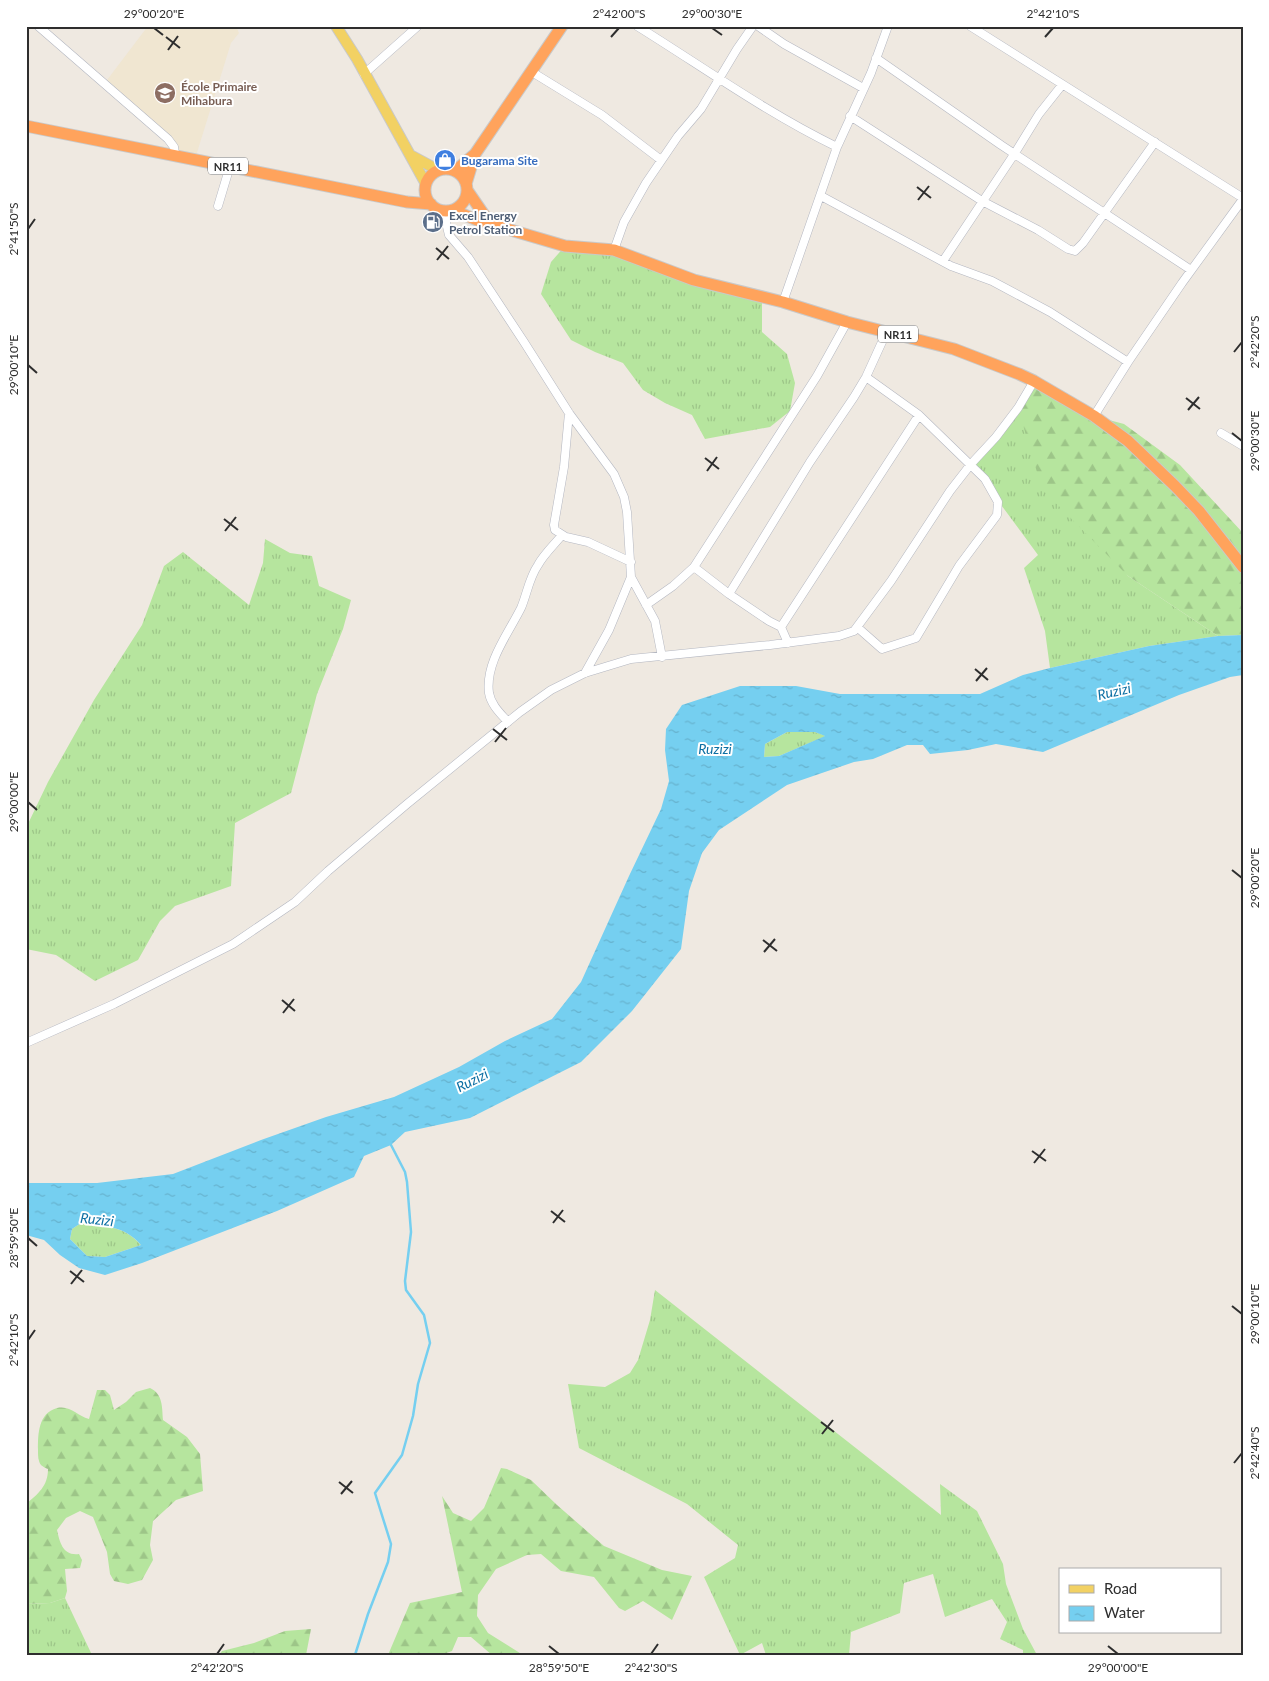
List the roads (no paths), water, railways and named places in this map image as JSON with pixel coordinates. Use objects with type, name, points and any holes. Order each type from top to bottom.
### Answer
[{"type":"highway","points":[[455,171],[476,154],[562,26]]},
{"type":"highway","name":"NR11","points":[[26,126],[175,154],[407,202],[430,204]]},
{"type":"highway","points":[[476,154],[466,187],[463,201],[458,206],[447,210],[430,204],[426,197],[426,184],[430,176],[438,170],[455,171],[462,176],[466,187],[489,222]]},
{"type":"highway","name":"NR11","points":[[447,210],[565,246],[614,250],[694,280],[783,302],[847,322],[954,348],[1034,381],[1094,416],[1128,442],[1199,511],[1243,567]]},
{"type":"main road","points":[[336,26],[357,59],[426,184]]},
{"type":"main road","points":[[411,156],[438,170]]},
{"type":"street","points":[[38,26],[168,139],[174,147],[175,154]]},
{"type":"street","points":[[364,74],[418,26]]},
{"type":"street","points":[[637,26],[719,79],[837,147]]},
{"type":"street","points":[[614,250],[634,203],[678,136],[701,109],[753,26]]},
{"type":"street","points":[[758,26],[784,44],[864,88]]},
{"type":"street","points":[[783,302],[837,147],[864,88],[888,26]]},
{"type":"street","points":[[970,26],[1243,198],[1128,362],[1094,416]]},
{"type":"street","points":[[876,58],[1191,270]]},
{"type":"street","points":[[532,72],[602,116],[661,160]]},
{"type":"street","points":[[942,261],[1040,114],[1062,85]]},
{"type":"street","points":[[850,116],[982,201],[1038,230],[1068,249],[1075,251],[1083,243],[1103,212],[1155,142]]},
{"type":"street","points":[[218,206],[230,166]]},
{"type":"street","points":[[821,196],[951,266],[992,281],[1050,312],[1128,362]]},
{"type":"street","points":[[447,210],[450,235],[468,257],[569,413],[614,474],[624,497],[629,526],[631,577],[609,630],[585,673]]},
{"type":"street","points":[[646,605],[673,586],[694,567],[807,392],[847,322]]},
{"type":"street","points":[[729,594],[773,520],[866,377],[886,331]]},
{"type":"street","points":[[857,628],[882,649],[916,638],[960,566],[997,514],[998,502],[985,479],[919,414],[866,377]]},
{"type":"street","points":[[26,1043],[114,1004],[233,944],[295,902],[381,826],[508,722],[551,690],[585,673],[632,659],[839,636],[854,631],[886,588],[950,491],[971,464],[996,437],[1018,408],[1034,381]]},
{"type":"street","points":[[569,413],[564,467],[554,524],[555,530],[562,535],[588,542],[631,562]]},
{"type":"street","points":[[781,627],[919,414]]},
{"type":"street","points":[[1221,433],[1243,446]]},
{"type":"street","points":[[508,722],[494,706],[489,695],[492,667],[499,648],[522,606],[534,571],[562,535]]},
{"type":"street","points":[[694,567],[729,594],[781,627],[788,642]]},
{"type":"street","points":[[631,577],[655,621],[662,657]]},
{"type":"water","name":"Ruzizi","points":[[1243,635],[1243,675],[1230,677],[1179,695],[1043,752],[996,744],[968,750],[930,754],[923,745],[907,745],[873,759],[854,762],[787,785],[719,830],[702,853],[689,891],[681,949],[632,1011],[581,1062],[470,1118],[405,1132],[391,1145],[364,1156],[354,1177],[277,1211],[142,1263],[105,1275],[79,1268],[60,1255],[44,1240],[26,1235],[26,1183],[97,1183],[173,1174],[326,1117],[394,1097],[459,1067],[505,1041],[552,1019],[581,982],[661,809],[669,781],[665,750],[666,729],[682,705],[740,686],[796,686],[840,694],[980,694],[1023,675],[1050,668],[1149,646],[1218,636]],"holes":[[[787,732],[815,732],[825,736],[779,756],[764,757],[765,744]],[[81,1223],[121,1230],[135,1238],[141,1245],[105,1257],[87,1256],[70,1239],[72,1229]]]},
{"type":"waterway","points":[[355,1655],[388,1562],[391,1544],[375,1493],[402,1455],[413,1416],[418,1384],[430,1343],[424,1315],[406,1290],[405,1281],[411,1232],[407,1182],[405,1172],[390,1143]]},
{"type":"place","name":"École Primaire Mihabura","points":[[165,93]]},
{"type":"place","name":"Bugarama Site","points":[[445,160]]},
{"type":"place","name":"Excel Energy Petrol Station","points":[[433,222]]}]
